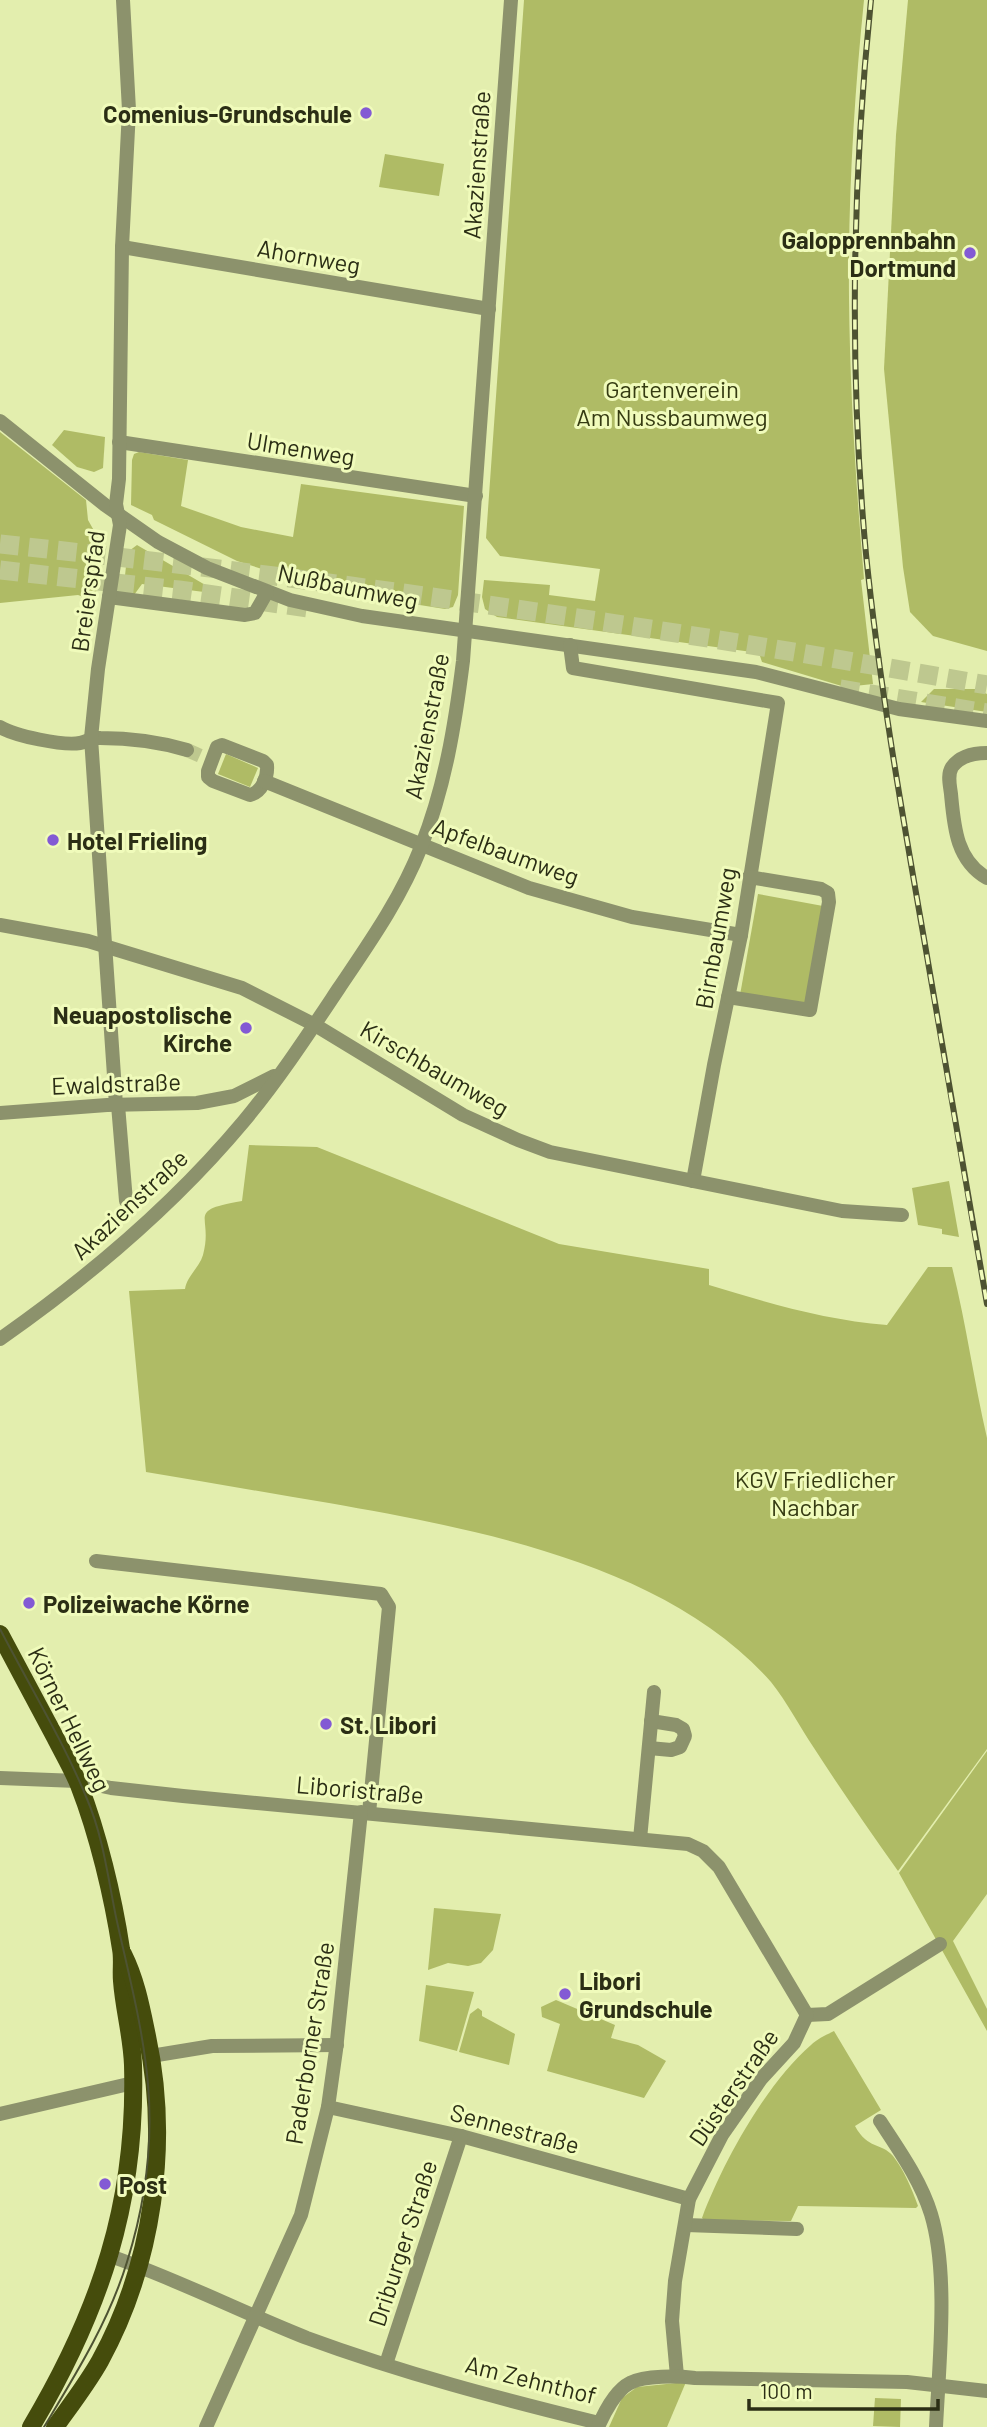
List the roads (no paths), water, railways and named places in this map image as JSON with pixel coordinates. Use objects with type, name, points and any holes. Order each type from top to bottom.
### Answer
[{"type":"main road","name":"Körner Hellweg","points":[[0,1634],[77,1781],[91,1817],[121,1951],[133,2083],[127,2175],[110,2256],[85,2326],[58,2382],[31,2427]]},
{"type":"main road","name":"Körner Hellweg","points":[[55,2427],[100,2361],[129,2298],[139,2266],[152,2203],[157,2137],[151,2056],[134,1975],[121,1951]]},
{"type":"street","name":"Breierspfad","points":[[123,0],[129,110],[126,126],[122,247],[116,504],[120,525],[91,738],[114,1088],[127,1201]]},
{"type":"street","name":"Akazienstraße","points":[[0,1339],[60,1297],[122,1246],[172,1198],[245,1120],[315,1025],[388,914],[422,845],[449,755],[466,631],[510,0]]},
{"type":"street","name":"Ahornweg","points":[[122,247],[489,309]]},
{"type":"street","name":"Nußbaumweg","points":[[0,422],[119,515],[175,551],[207,568],[267,592],[338,612],[756,672],[898,709],[987,721]]},
{"type":"street","name":"Ulmenweg","points":[[119,442],[476,496]]},
{"type":"street","points":[[109,597],[245,615],[255,613],[267,592]]},
{"type":"street","name":"Birnbaumweg","points":[[570,645],[573,668],[778,703],[732,986],[727,996],[693,1181]]},
{"type":"street","points":[[0,727],[21,737],[81,743],[91,738],[161,744],[187,750]]},
{"type":"street","points":[[227,746],[263,761],[267,765],[264,780],[260,790],[250,795],[208,777],[208,759],[217,747],[227,746]]},
{"type":"street","points":[[987,753],[961,759],[954,765],[949,777],[959,844],[970,863],[987,878]]},
{"type":"street","name":"Apfelbaumweg","points":[[264,780],[560,898],[632,917],[741,935]]},
{"type":"street","points":[[727,996],[810,1010],[829,902],[828,893],[749,877]]},
{"type":"street","name":"Kirschbaumweg","points":[[0,925],[67,936],[242,988],[315,1025],[463,1115],[518,1140],[582,1160],[842,1211],[902,1215]]},
{"type":"street","name":"Ewaldstraße","points":[[0,1113],[197,1103],[234,1096],[281,1072]]},
{"type":"street","points":[[234,1096],[244,1106],[245,1120]]},
{"type":"street","name":"Paderborner Straße","points":[[96,1561],[381,1594],[389,1607],[328,2106],[301,2215],[206,2427]]},
{"type":"street","points":[[640,1839],[654,1692]]},
{"type":"street","points":[[649,1748],[671,1750],[680,1747],[685,1736],[683,1729],[676,1724],[651,1721]]},
{"type":"street","name":"Liboristraße","points":[[0,1778],[77,1781],[122,1789],[688,1844],[703,1851],[719,1867],[807,2015]]},
{"type":"street","points":[[807,2015],[828,2014],[940,1944]]},
{"type":"street","name":"Düsterstraße","points":[[677,2376],[672,2321],[675,2281],[690,2199],[722,2135],[757,2085],[794,2043],[807,2015]]},
{"type":"street","points":[[151,2056],[212,2046],[337,2045]]},
{"type":"street","points":[[0,2114],[133,2083]]},
{"type":"street","name":"Sennestraße","points":[[328,2106],[461,2136],[690,2199]]},
{"type":"street","points":[[880,2121],[917,2180],[935,2230],[940,2267],[936,2427]]},
{"type":"street","name":"Driburger Straße","points":[[386,2364],[461,2136]]},
{"type":"street","points":[[685,2225],[797,2229]]},
{"type":"street","name":"Am Zehnthof","points":[[110,2256],[305,2337],[386,2364],[599,2425],[621,2389],[631,2382],[677,2376],[938,2384],[987,2390]]},
{"type":"tunnel","points":[[0,544],[495,606],[741,643],[987,685]]},
{"type":"tunnel","points":[[0,570],[308,608]]},
{"type":"tunnel","points":[[840,689],[987,713]]},
{"type":"tunnel","points":[[187,750],[203,757]]},
{"type":"tram line","points":[[0,1629],[67,1755],[97,1828],[139,2021],[148,2084],[146,2174],[139,2218],[127,2262],[101,2326],[44,2427]]},
{"type":"railway","points":[[871,0],[860,138],[855,277],[857,416],[866,554],[877,649],[899,791],[987,1304]]},
{"type":"place","name":"Comenius-Grundschule","points":[[366,113]]},
{"type":"place","name":"Galopprennbahn Dortmund","points":[[970,253]]},
{"type":"place","name":"Hotel Frieling","points":[[53,840]]},
{"type":"place","name":"Neuapostolische Kirche","points":[[246,1028]]},
{"type":"place","name":"Polizeiwache Körne","points":[[29,1603]]},
{"type":"place","name":"St. Libori","points":[[326,1724]]},
{"type":"place","name":"Libori Grundschule","points":[[565,1994]]},
{"type":"place","name":"Post","points":[[105,2184]]},
{"type":"park label","name":"Gartenverein Am Nussbaumweg","points":[[672,402]]},
{"type":"park label","name":"KGV Friedlicher Nachbar","points":[[815,1492]]}]
